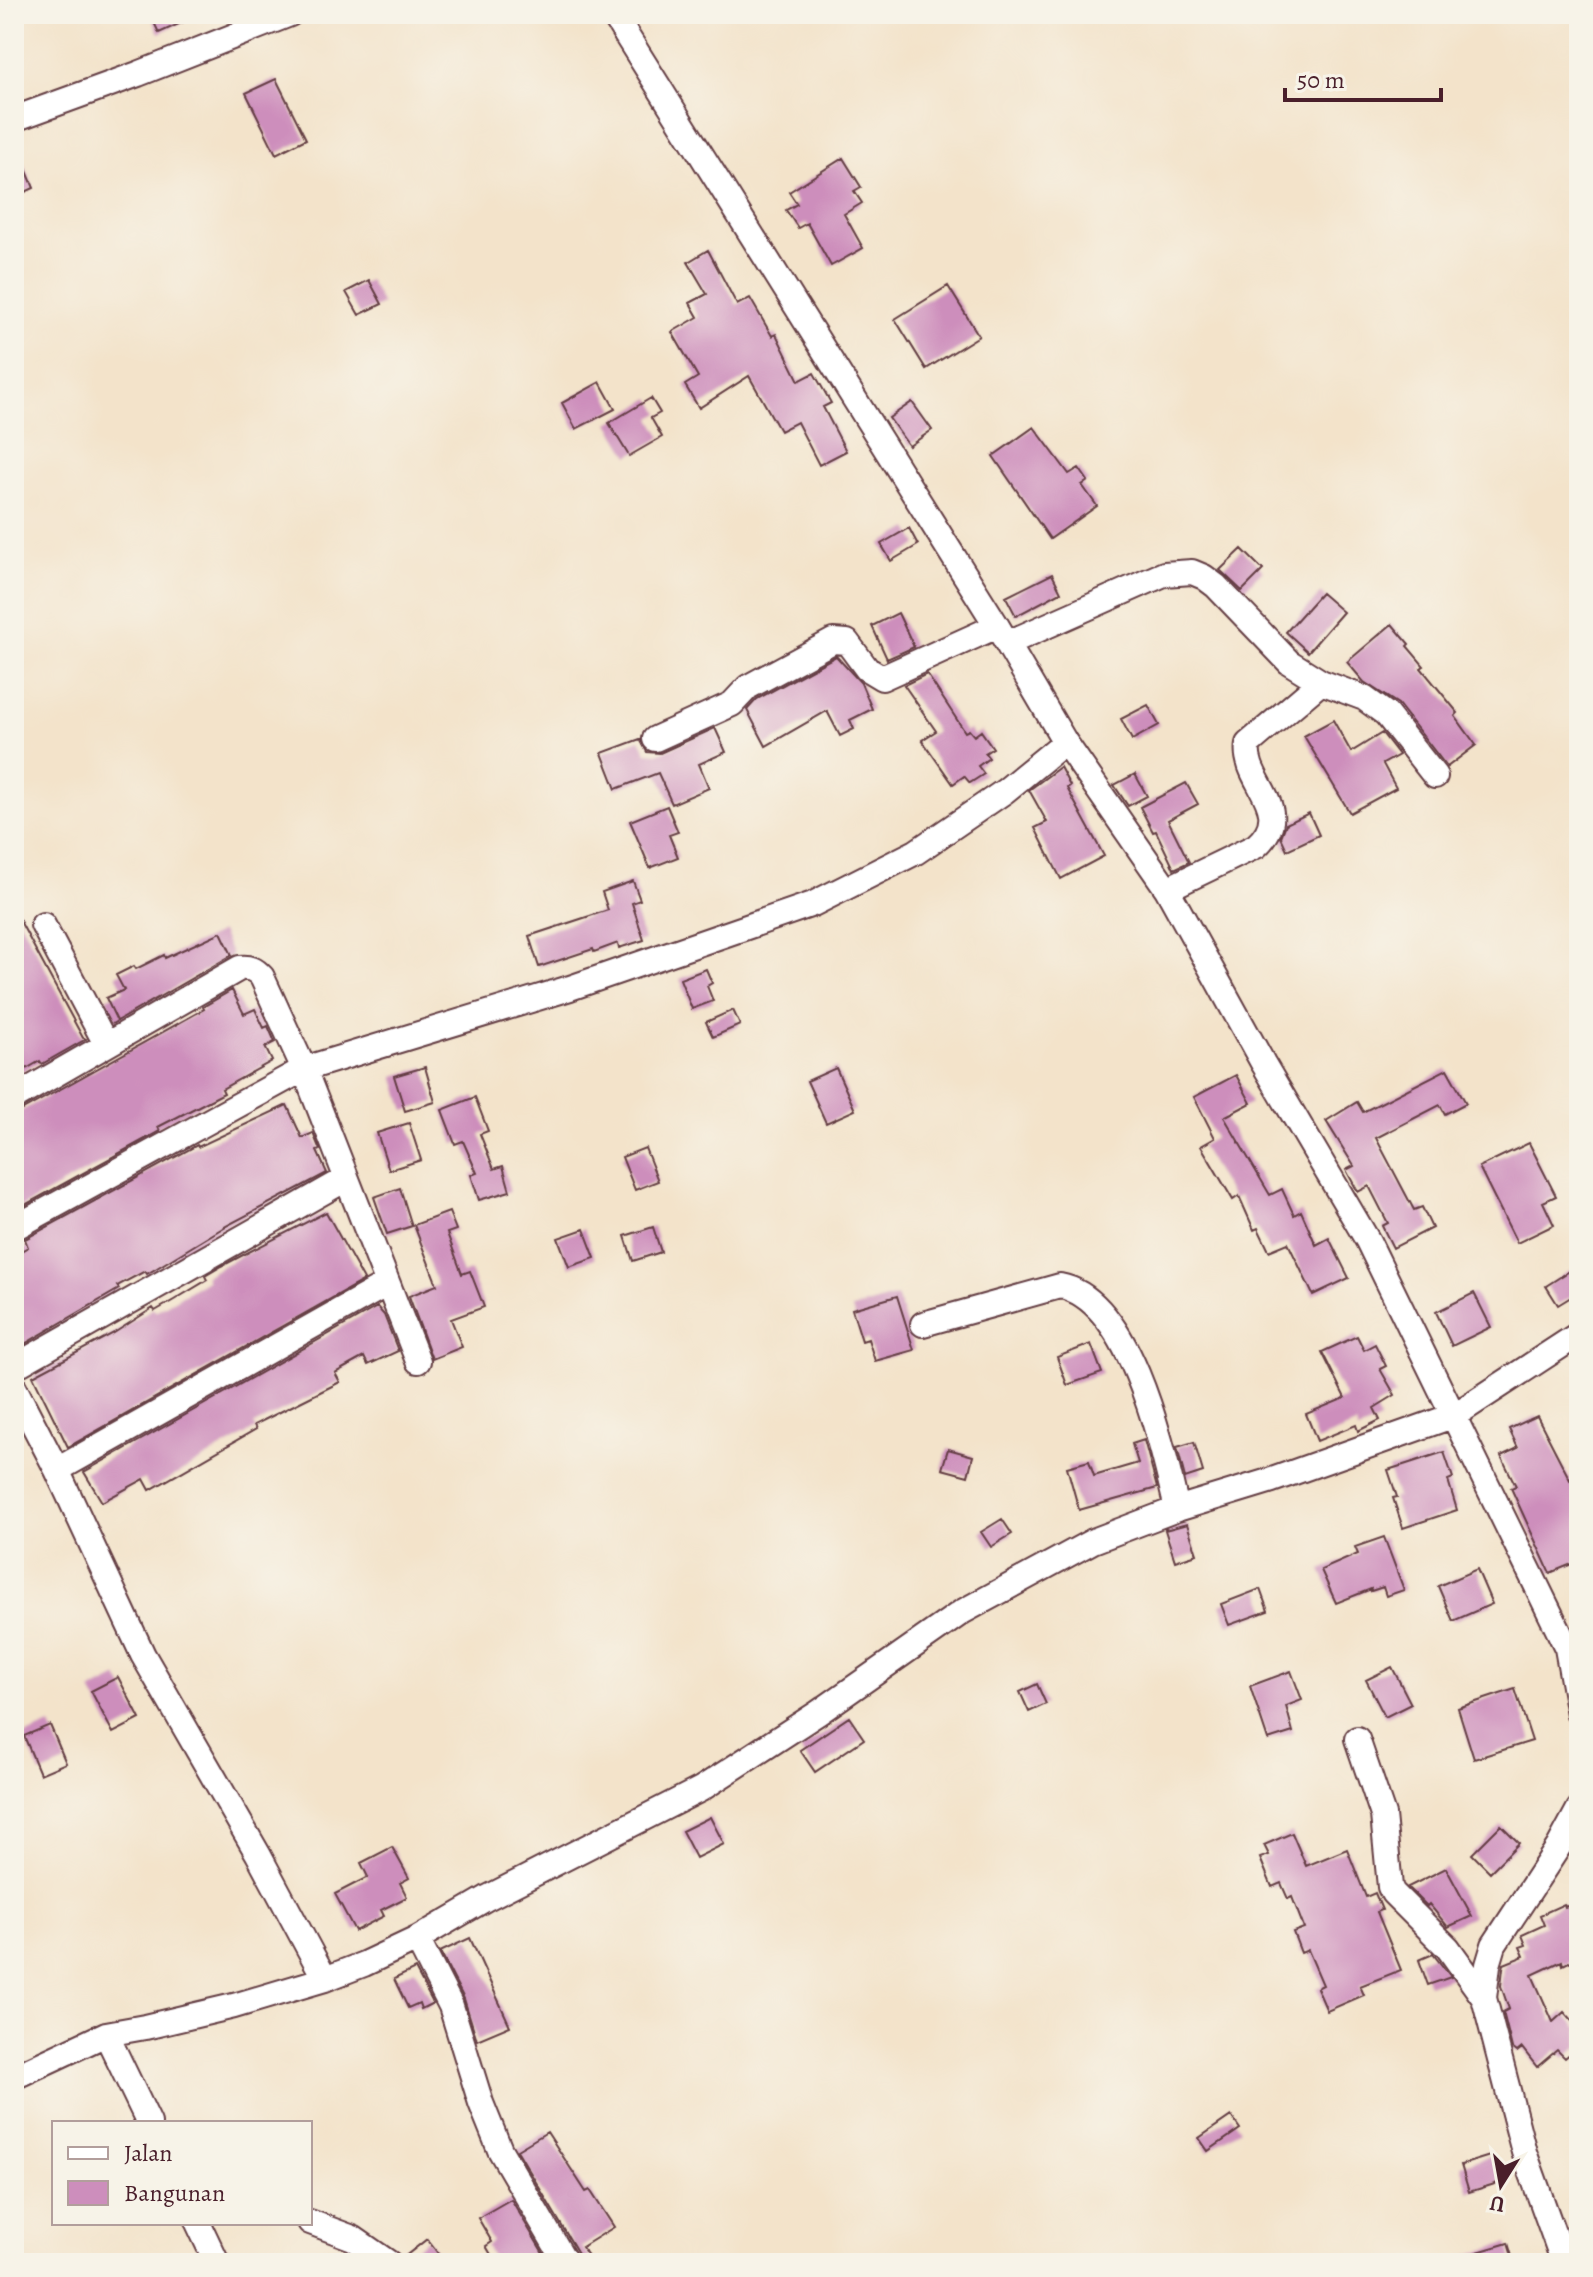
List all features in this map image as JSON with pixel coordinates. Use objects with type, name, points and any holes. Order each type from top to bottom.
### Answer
[{"type":"street","points":[[14,119],[290,14]]},
{"type":"street","points":[[613,14],[1002,634],[1065,742],[1167,889],[1263,1063],[1368,1241],[1573,1644],[1579,1714]]},
{"type":"street","points":[[655,739],[732,704],[748,687],[833,641],[847,642],[867,669],[882,678],[1164,574],[1192,572],[1216,586],[1289,662],[1321,682],[1364,698],[1386,714],[1435,776]]},
{"type":"street","points":[[1167,889],[1256,846],[1264,838],[1272,817],[1248,757],[1248,744],[1321,682]]},
{"type":"street","points":[[14,1228],[304,1069],[570,988],[813,904],[916,852],[1005,791],[1065,742]]},
{"type":"street","points":[[43,925],[106,1044]]},
{"type":"street","points":[[14,1098],[240,968],[249,967],[262,977],[304,1069],[418,1361]]},
{"type":"street","points":[[14,1367],[346,1179]]},
{"type":"street","points":[[57,1470],[387,1284]]},
{"type":"street","points":[[923,1324],[1060,1286],[1069,1287],[1080,1295],[1096,1308],[1134,1363],[1161,1441],[1177,1509]]},
{"type":"street","points":[[14,2077],[106,2034],[234,2006],[325,1979],[417,1939],[487,1898],[701,1789],[818,1713],[962,1612],[1093,1541],[1177,1509],[1272,1480],[1455,1415],[1579,1334]]},
{"type":"street","points":[[14,1387],[57,1470],[143,1655],[258,1854],[325,1979]]},
{"type":"street","points":[[1357,1739],[1383,1815],[1390,1887],[1448,1948],[1484,1998],[1524,2152],[1564,2263]]},
{"type":"street","points":[[1484,1998],[1494,1945],[1577,1817]]},
{"type":"street","points":[[417,1939],[451,2006],[481,2103],[500,2150],[566,2263]]},
{"type":"street","points":[[106,2034],[148,2121]]},
{"type":"street","points":[[312,2223],[353,2238],[389,2263]]},
{"type":"street","points":[[208,2226],[217,2263]]},
{"type":"building","points":[[150,14],[201,14],[159,33]]},
{"type":"building","points":[[276,79],[306,139],[276,154],[246,93]]},
{"type":"building","points":[[14,140],[34,188],[14,197]]},
{"type":"building","points":[[843,158],[861,187],[854,191],[862,203],[844,214],[863,248],[831,266],[807,223],[798,228],[786,210],[797,204],[789,192]]},
{"type":"building","points":[[708,250],[737,305],[750,298],[772,336],[776,334],[799,381],[814,373],[831,403],[823,407],[846,451],[819,465],[797,422],[780,431],[749,376],[699,408],[685,385],[698,377],[672,332],[698,317],[690,303],[707,294],[688,262]]},
{"type":"building","points":[[369,280],[382,304],[359,315],[346,292]]},
{"type":"building","points":[[948,286],[979,336],[926,369],[895,319]]},
{"type":"building","points":[[600,382],[615,409],[576,429],[562,403]]},
{"type":"building","points":[[651,398],[660,413],[651,418],[662,437],[629,456],[609,423]]},
{"type":"building","points":[[912,402],[932,430],[909,446],[889,418]]},
{"type":"building","points":[[1034,427],[1069,474],[1079,468],[1088,481],[1082,485],[1097,506],[1050,539],[993,456]]},
{"type":"building","points":[[909,528],[918,545],[891,561],[881,544]]},
{"type":"building","points":[[1242,549],[1263,570],[1242,591],[1220,570]]},
{"type":"building","points":[[1052,574],[1061,592],[1016,616],[1006,597]]},
{"type":"building","points":[[1321,593],[1343,612],[1308,652],[1286,632]]},
{"type":"building","points":[[898,613],[914,647],[887,659],[872,626]]},
{"type":"building","points":[[1392,624],[1424,666],[1421,668],[1458,713],[1455,716],[1476,745],[1447,767],[1398,704],[1364,682],[1347,662]]},
{"type":"building","points":[[836,656],[861,683],[872,709],[850,720],[854,729],[840,736],[827,711],[766,746],[747,710],[757,699]]},
{"type":"building","points":[[927,674],[965,732],[969,730],[974,736],[981,731],[993,748],[985,753],[989,758],[978,766],[984,774],[970,783],[964,776],[953,784],[922,740],[936,731],[904,685]]},
{"type":"building","points":[[1148,705],[1159,725],[1132,740],[1121,719]]},
{"type":"building","points":[[1333,720],[1351,752],[1382,733],[1399,755],[1383,764],[1396,788],[1350,813],[1304,736]]},
{"type":"building","points":[[715,728],[726,752],[699,764],[709,788],[672,804],[658,773],[616,789],[602,753],[640,739],[647,752],[660,753]]},
{"type":"building","points":[[1060,767],[1070,786],[1067,788],[1104,856],[1061,879],[1035,828],[1047,822],[1029,790]]},
{"type":"building","points":[[1135,774],[1147,796],[1128,806],[1114,785]]},
{"type":"building","points":[[1186,783],[1198,804],[1168,820],[1189,862],[1174,869],[1156,831],[1153,832],[1140,807]]},
{"type":"building","points":[[667,806],[678,832],[669,835],[678,857],[650,868],[630,821]]},
{"type":"building","points":[[1309,813],[1319,835],[1287,850],[1281,837],[1286,824]]},
{"type":"building","points":[[633,881],[640,900],[632,903],[644,940],[619,948],[618,943],[594,952],[593,949],[539,967],[529,936],[608,910],[602,892]]},
{"type":"building","points":[[14,910],[86,1039],[14,1076]]},
{"type":"building","points":[[221,932],[232,955],[112,1024],[117,1021],[106,998],[124,990],[116,975],[164,955],[165,958]]},
{"type":"building","points":[[706,969],[712,983],[707,986],[713,1001],[692,1009],[680,979]]},
{"type":"building","points":[[232,990],[244,1014],[255,1009],[264,1028],[268,1026],[275,1042],[265,1047],[272,1061],[222,1089],[224,1093],[158,1127],[160,1131],[14,1211],[14,1115],[204,1009]]},
{"type":"building","points":[[733,1010],[740,1025],[713,1037],[706,1022]]},
{"type":"building","points":[[425,1067],[435,1102],[405,1111],[394,1076]]},
{"type":"building","points":[[836,1068],[855,1110],[826,1123],[807,1081]]},
{"type":"building","points":[[1447,1069],[1466,1103],[1445,1114],[1440,1105],[1376,1138],[1414,1210],[1422,1207],[1432,1228],[1393,1248],[1382,1226],[1388,1223],[1369,1186],[1358,1192],[1346,1170],[1354,1166],[1326,1121],[1357,1102],[1363,1112]]},
{"type":"building","points":[[1236,1075],[1251,1103],[1224,1117],[1270,1195],[1282,1189],[1294,1215],[1301,1211],[1316,1245],[1329,1238],[1349,1278],[1313,1295],[1288,1243],[1269,1251],[1258,1228],[1254,1230],[1239,1196],[1233,1200],[1201,1146],[1215,1138],[1194,1097]]},
{"type":"building","points":[[475,1097],[488,1131],[480,1134],[494,1169],[503,1166],[510,1191],[479,1200],[471,1175],[477,1173],[463,1141],[455,1144],[442,1110]]},
{"type":"building","points":[[287,1105],[302,1138],[313,1133],[327,1173],[226,1226],[147,1274],[145,1271],[117,1286],[119,1289],[14,1350],[14,1255],[28,1247],[25,1239],[197,1145]]},
{"type":"building","points":[[409,1123],[421,1160],[389,1170],[377,1133]]},
{"type":"building","points":[[1529,1143],[1556,1196],[1543,1202],[1554,1225],[1517,1243],[1479,1167]]},
{"type":"building","points":[[645,1148],[658,1181],[635,1190],[622,1157]]},
{"type":"building","points":[[400,1188],[412,1226],[387,1234],[374,1197]]},
{"type":"building","points":[[326,1212],[364,1280],[68,1447],[33,1376],[114,1333],[153,1308],[155,1311],[174,1300],[207,1280],[205,1276],[222,1266]]},
{"type":"building","points":[[449,1212],[456,1230],[447,1233],[462,1274],[470,1271],[484,1307],[451,1319],[462,1347],[432,1359],[409,1296],[437,1285],[414,1225]]},
{"type":"building","points":[[653,1227],[661,1252],[633,1261],[625,1236]]},
{"type":"building","points":[[584,1229],[595,1258],[569,1267],[558,1238]]},
{"type":"building","points":[[1579,1265],[1579,1292],[1558,1305],[1546,1286]]},
{"type":"building","points":[[1474,1293],[1491,1327],[1452,1346],[1436,1312]]},
{"type":"building","points":[[897,1296],[914,1350],[875,1361],[868,1339],[862,1341],[852,1309]]},
{"type":"building","points":[[377,1307],[384,1315],[398,1351],[368,1365],[364,1357],[335,1373],[340,1382],[254,1425],[256,1429],[150,1490],[144,1479],[102,1502],[84,1472]]},
{"type":"building","points":[[1357,1336],[1364,1350],[1375,1344],[1386,1366],[1380,1369],[1395,1395],[1374,1408],[1380,1420],[1358,1431],[1356,1425],[1317,1441],[1306,1414],[1345,1398],[1322,1352]]},
{"type":"building","points":[[1091,1344],[1102,1373],[1067,1385],[1057,1357]]},
{"type":"building","points":[[1537,1416],[1570,1480],[1579,1476],[1579,1561],[1550,1573],[1511,1488],[1516,1486],[1501,1456],[1518,1448],[1509,1429]]},
{"type":"building","points":[[1144,1440],[1157,1488],[1079,1510],[1067,1467],[1089,1461],[1094,1476],[1138,1463],[1132,1444]]},
{"type":"building","points":[[1194,1442],[1203,1472],[1185,1478],[1177,1447]]},
{"type":"building","points":[[948,1449],[973,1456],[968,1476],[942,1469]]},
{"type":"building","points":[[1444,1452],[1453,1478],[1448,1480],[1457,1510],[1403,1528],[1388,1470]]},
{"type":"building","points":[[1002,1519],[1012,1534],[991,1547],[981,1532]]},
{"type":"building","points":[[1187,1524],[1197,1554],[1175,1561],[1165,1530]]},
{"type":"building","points":[[1384,1537],[1404,1590],[1386,1596],[1383,1587],[1371,1589],[1336,1603],[1321,1570],[1358,1554],[1355,1547]]},
{"type":"building","points":[[1477,1569],[1492,1604],[1453,1621],[1438,1586]]},
{"type":"building","points":[[1260,1589],[1268,1611],[1229,1625],[1221,1604]]},
{"type":"building","points":[[1392,1667],[1411,1704],[1385,1717],[1366,1680]]},
{"type":"building","points":[[1291,1671],[1302,1700],[1286,1706],[1293,1732],[1268,1740],[1250,1686]]},
{"type":"building","points":[[118,1677],[140,1719],[113,1733],[91,1691]]},
{"type":"building","points":[[1037,1684],[1046,1704],[1029,1712],[1020,1692]]},
{"type":"building","points":[[1515,1689],[1532,1741],[1474,1759],[1458,1708]]},
{"type":"building","points":[[849,1717],[864,1739],[815,1772],[800,1750]]},
{"type":"building","points":[[50,1725],[66,1763],[40,1774],[24,1736]]},
{"type":"building","points":[[710,1817],[724,1844],[696,1858],[682,1831]]},
{"type":"building","points":[[1501,1825],[1519,1843],[1490,1872],[1472,1854]]},
{"type":"building","points":[[1292,1833],[1306,1866],[1347,1849],[1366,1897],[1375,1893],[1382,1910],[1377,1912],[1401,1970],[1360,1986],[1364,1995],[1327,2011],[1317,1988],[1323,1985],[1308,1950],[1301,1953],[1293,1932],[1304,1928],[1292,1897],[1288,1899],[1281,1883],[1272,1887],[1260,1858],[1269,1855],[1264,1845]]},
{"type":"building","points":[[392,1847],[409,1878],[400,1883],[407,1897],[381,1910],[384,1916],[355,1931],[335,1894],[368,1877],[361,1863]]},
{"type":"building","points":[[1446,1868],[1472,1916],[1448,1927],[1429,1904],[1427,1906],[1408,1887]]},
{"type":"building","points":[[1579,1902],[1579,1957],[1532,1975],[1553,2022],[1564,2012],[1579,2029],[1579,2046],[1565,2058],[1557,2050],[1537,2067],[1522,2048],[1517,2052],[1512,2048],[1503,2012],[1509,2009],[1501,1986],[1504,1964],[1524,1956],[1520,1947],[1526,1945],[1522,1935],[1544,1925],[1540,1915],[1564,1904],[1565,1907]]},
{"type":"building","points":[[470,1938],[510,2026],[477,2040],[464,1999],[440,1952]]},
{"type":"building","points":[[1433,1954],[1451,1977],[1428,1985],[1419,1960]]},
{"type":"building","points":[[415,1969],[433,2003],[421,2009],[419,2003],[408,2008],[394,1979]]},
{"type":"building","points":[[1231,2116],[1240,2129],[1208,2151],[1199,2138]]},
{"type":"building","points":[[547,2132],[586,2192],[590,2190],[614,2227],[582,2247],[593,2263],[581,2263],[517,2150]]},
{"type":"building","points":[[1493,2155],[1501,2182],[1469,2192],[1461,2165]]},
{"type":"building","points":[[511,2199],[549,2263],[496,2263],[486,2246],[492,2242],[478,2218]]},
{"type":"building","points":[[427,2239],[445,2263],[404,2263],[403,2258]]},
{"type":"building","points":[[1508,2243],[1514,2263],[1457,2263],[1457,2258]]}]
